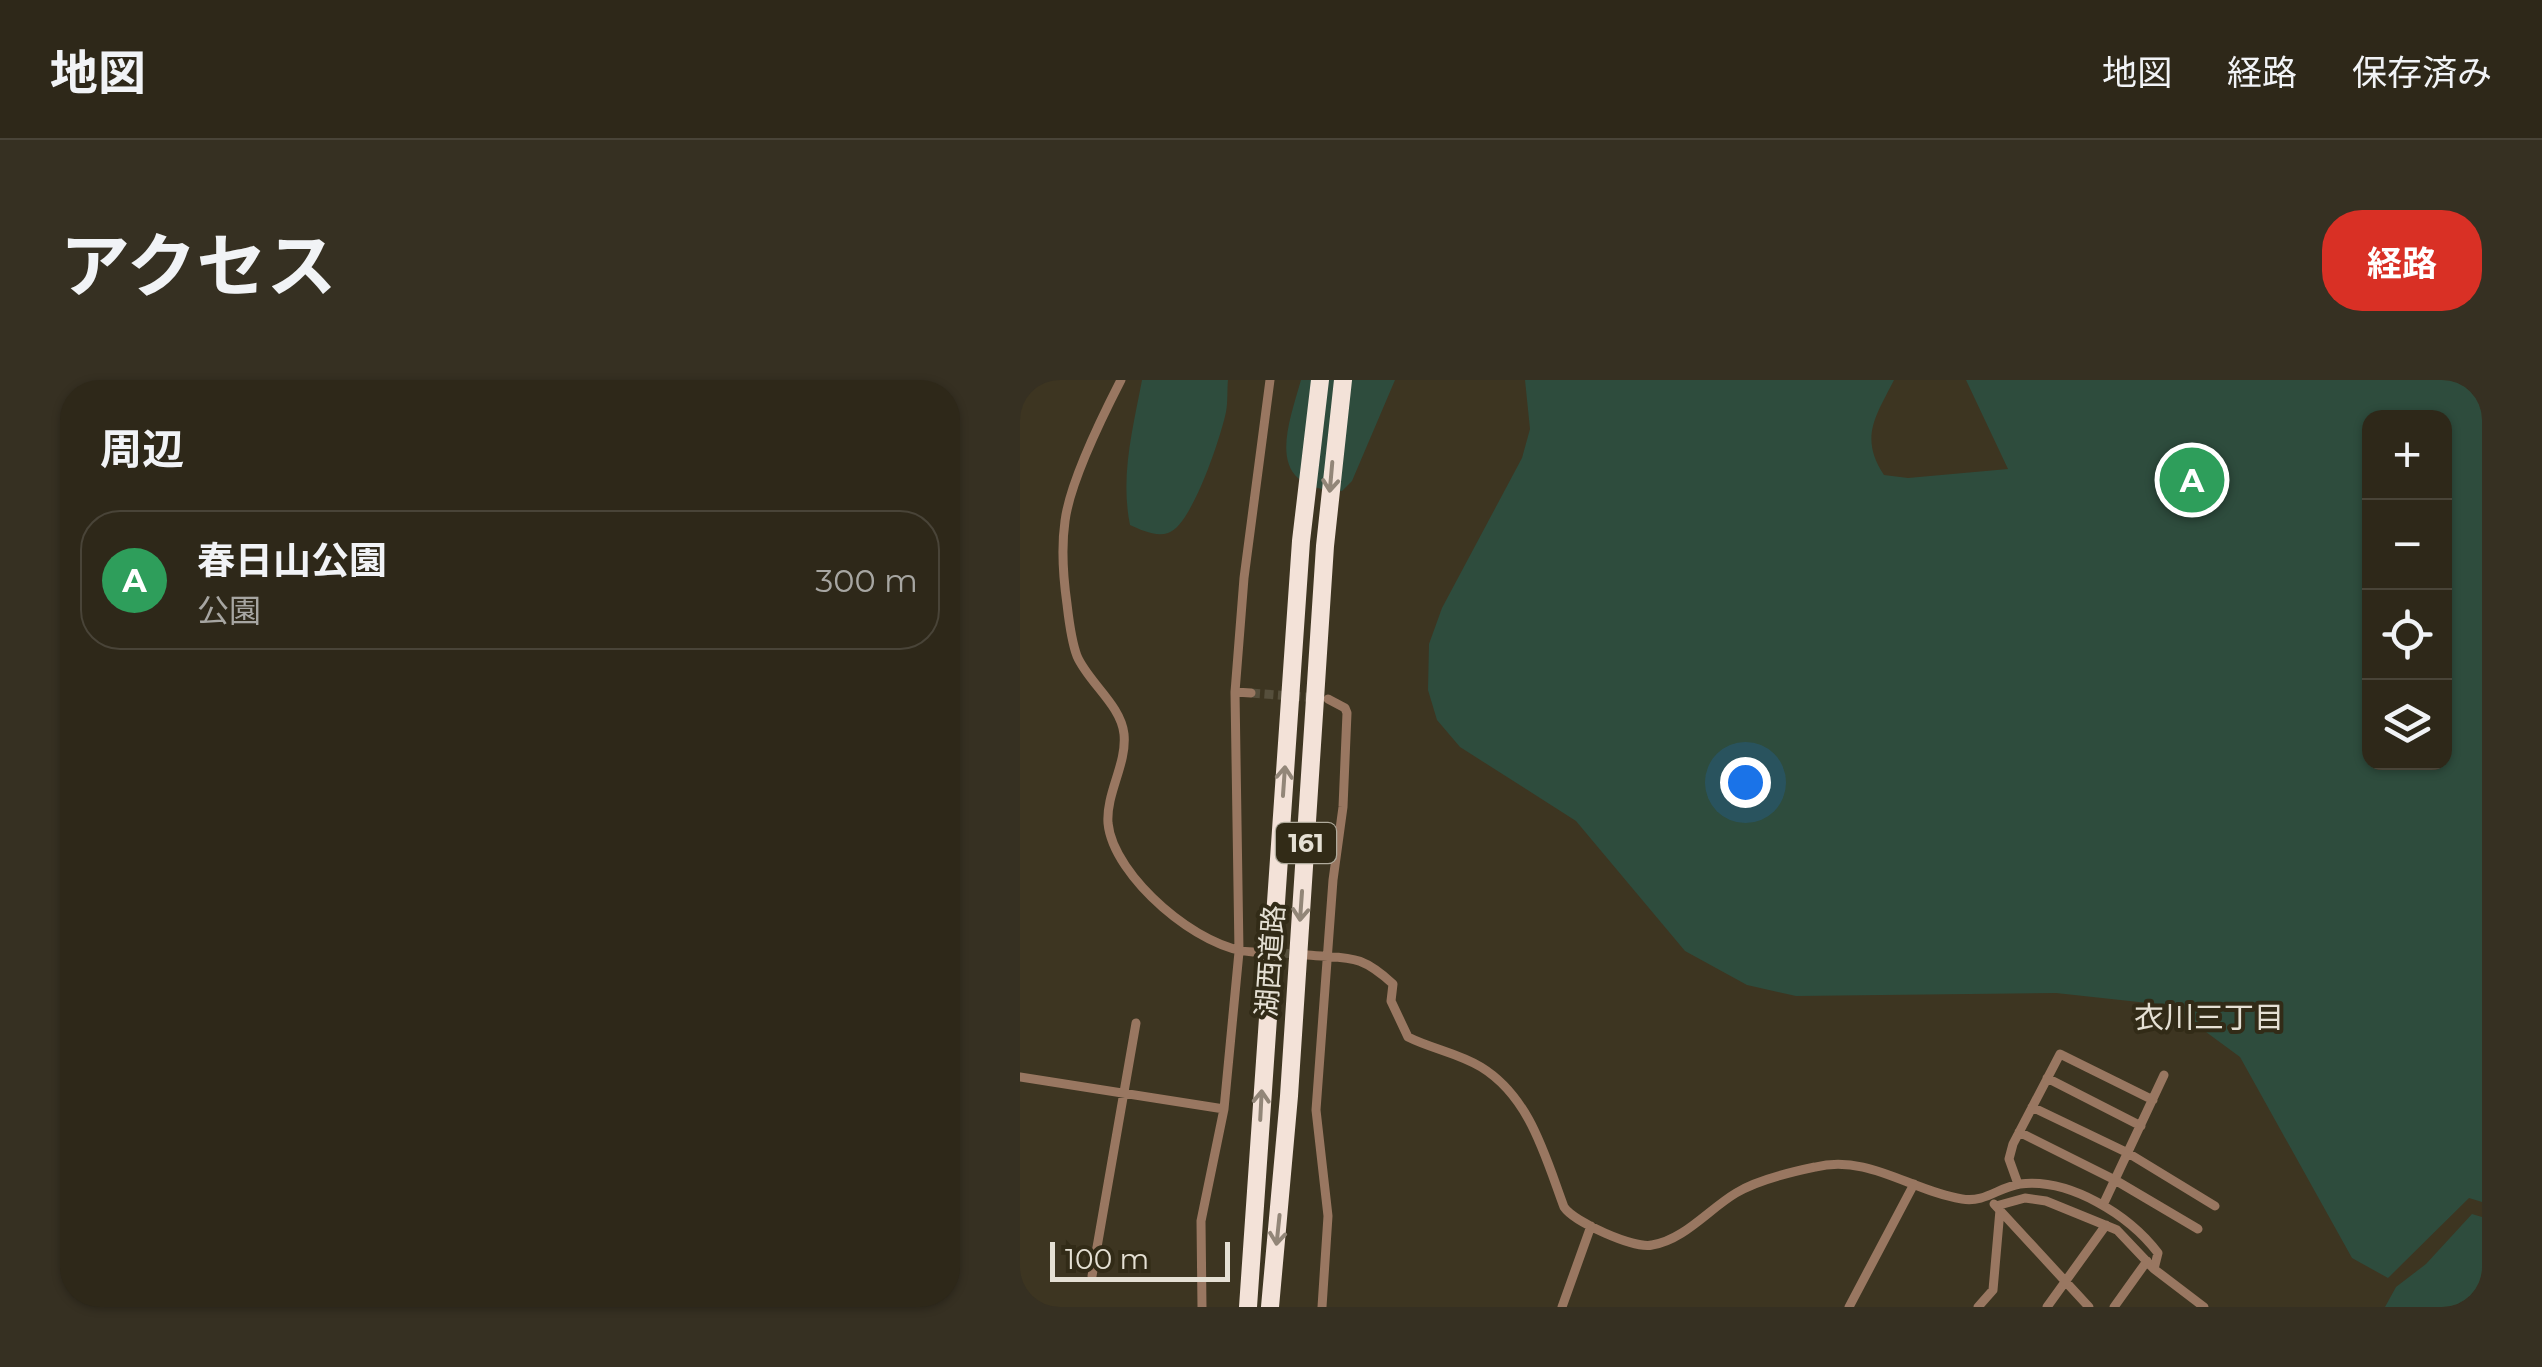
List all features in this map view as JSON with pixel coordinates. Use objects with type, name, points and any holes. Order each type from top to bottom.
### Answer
[{"type":"highway","name":"湖西道路","points":[[1248,1307],[1301,541],[1320,380]]},
{"type":"highway","name":"湖西道路","points":[[1270,1307],[1289,1096],[1332,466],[1343,380]]},
{"type":"street","points":[[1120,380],[1072,492],[1065,518],[1062,561],[1070,629],[1078,656],[1121,722],[1124,736],[1109,803],[1109,832],[1130,872],[1152,896],[1210,942],[1238,952],[1253,952]]},
{"type":"street","points":[[1202,1307],[1201,1222],[1224,1109],[1238,952],[1235,692],[1244,578],[1270,380]]},
{"type":"street","points":[[1235,692],[1252,692]]},
{"type":"street","points":[[1322,1307],[1328,1216],[1316,1110],[1326,956],[1343,807],[1347,714],[1345,708],[1328,699]]},
{"type":"street","points":[[1307,955],[1356,958],[1370,963],[1393,984],[1392,1000],[1408,1038],[1479,1066],[1504,1083],[1541,1145],[1564,1207],[1569,1215],[1591,1226],[1642,1246],[1655,1245],[1674,1238],[1739,1190],[1818,1166],[1856,1164],[1964,1200],[1995,1205],[2025,1198],[2106,1225],[2117,1230],[2151,1265],[2204,1307]]},
{"type":"street","points":[[1092,1276],[1136,1023]]},
{"type":"street","points":[[2018,1184],[2009,1160],[2019,1132],[2060,1054],[2153,1100]]},
{"type":"street","points":[[2104,1205],[2164,1075]]},
{"type":"street","points":[[1020,1077],[1224,1109]]},
{"type":"street","points":[[2047,1078],[2140,1126]]},
{"type":"street","points":[[2032,1107],[2128,1153],[2214,1206]]},
{"type":"street","points":[[2019,1132],[2116,1180],[2198,1229]]},
{"type":"street","points":[[1849,1307],[1914,1184]]},
{"type":"street","points":[[1978,1307],[1993,1290],[1995,1205],[2018,1184],[2056,1188],[2104,1205],[2144,1234],[2158,1254],[2114,1307]]},
{"type":"street","points":[[1995,1205],[2089,1307]]},
{"type":"street","points":[[2047,1307],[2106,1225]]},
{"type":"street","points":[[1562,1307],[1591,1226]]},
{"type":"street","points":[[2182,1307],[2189,1296]]},
{"type":"green space","points":[[1142,380],[1228,380],[1226,412],[1196,498],[1177,527],[1163,534],[1130,525],[1127,507],[1129,452]]},
{"type":"green space","points":[[1301,380],[1395,380],[1352,481],[1342,491],[1317,488],[1291,469],[1287,437]]},
{"type":"green space","points":[[1525,380],[1894,380],[1873,427],[1872,449],[1884,475],[1908,478],[2008,469],[1966,380],[2482,380],[2482,1202],[2469,1198],[2388,1278],[2352,1258],[2240,1057],[2187,1018],[2157,1004],[2056,993],[1796,996],[1747,985],[1685,951],[1576,821],[1460,747],[1437,720],[1428,690],[1429,644],[1442,608],[1522,458],[1530,429]]},
{"type":"green space","points":[[2472,1214],[2482,1217],[2482,1307],[2385,1307],[2396,1287],[2426,1264]]},
{"type":"tunnel","points":[[1251,693],[1318,698]]},
{"type":"tunnel","points":[[1253,952],[1300,954]]},
{"type":"place","name":"春日山公園","points":[[2192,480]]},
{"type":"district","name":"衣川三丁目","points":[[2209,1017]]}]
